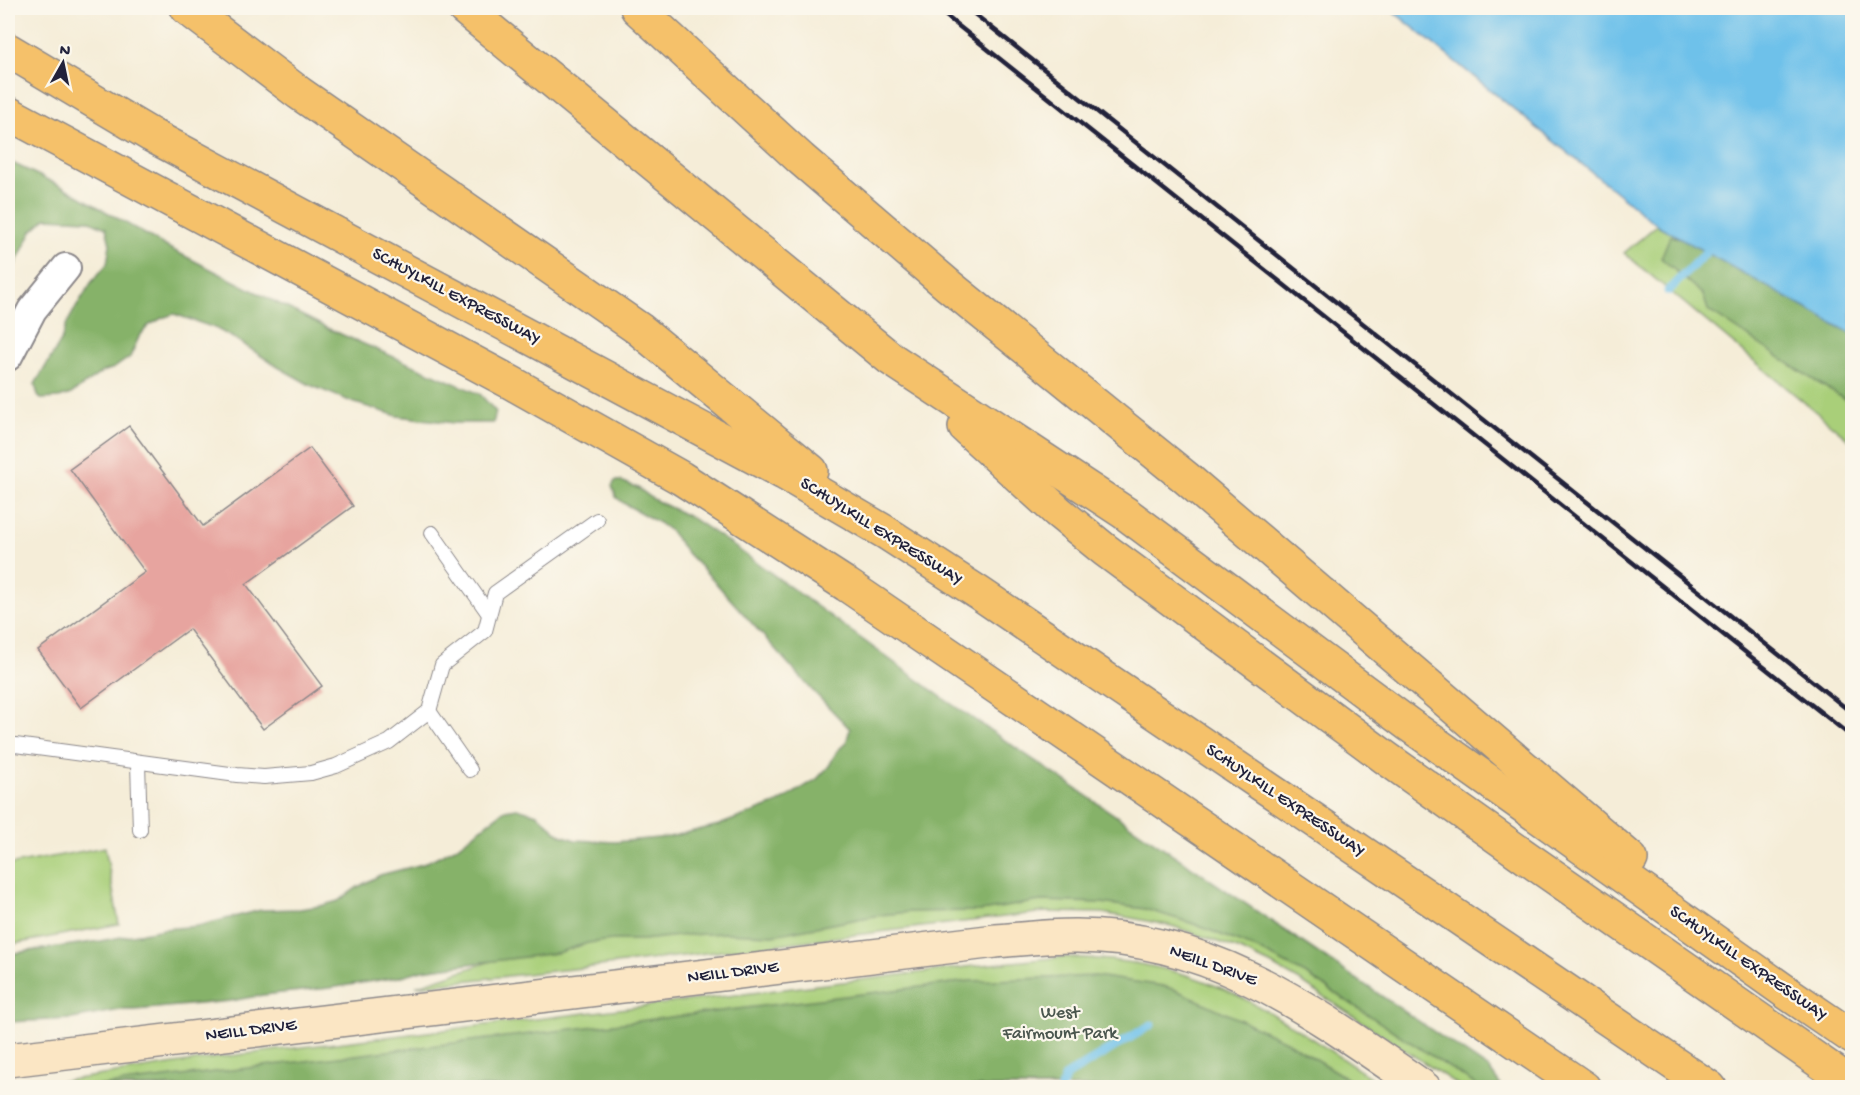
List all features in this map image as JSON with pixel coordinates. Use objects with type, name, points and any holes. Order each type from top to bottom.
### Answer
[{"type":"highway","points":[[187,8],[299,93],[639,329],[885,532]]},
{"type":"highway","name":"SCHUYLKILL EXPRESSWAY","points":[[464,8],[891,359],[1125,513],[1408,724],[1852,1037]]},
{"type":"highway","points":[[638,8],[801,159],[949,286],[1185,477],[1786,992]]},
{"type":"highway","name":"SCHUYLKILL EXPRESSWAY","points":[[8,50],[151,135],[683,418],[885,532],[979,593],[1710,1088]]},
{"type":"highway","points":[[8,113],[512,382],[681,478],[847,585],[1584,1088]]},
{"type":"highway","points":[[891,359],[1057,511],[1114,557],[1461,811],[1852,1084]]},
{"type":"main road","name":"NEILL DRIVE","points":[[8,1060],[985,943],[1074,936],[1144,942],[1177,950],[1238,973],[1299,1004],[1424,1088]]},
{"type":"street","points":[[8,356],[32,310],[66,268]]},
{"type":"lane","points":[[8,744],[138,763],[264,777],[311,773],[336,766],[389,742],[429,711],[442,665],[485,631],[495,593],[597,520]]},
{"type":"lane","points":[[432,533],[489,614]]},
{"type":"lane","points":[[429,711],[470,770]]},
{"type":"lane","points":[[138,763],[140,830]]},
{"type":"green space","points":[[8,161],[67,189],[169,248],[329,329],[480,394],[496,412],[493,423],[454,423],[397,416],[352,402],[310,385],[215,328],[174,314],[148,326],[139,337],[130,357],[114,368],[102,372],[71,394],[59,398],[41,399],[35,384],[61,341],[66,325],[75,309],[91,283],[107,264],[110,244],[106,228],[88,220],[46,218],[32,231],[8,279]]},
{"type":"green space","points":[[1657,225],[1852,334],[1852,442],[1624,253]]},
{"type":"green space","points":[[1670,236],[1681,238],[1852,334],[1852,404],[1708,310],[1703,295],[1661,258]]},
{"type":"green space","points":[[615,481],[638,488],[653,499],[692,518],[731,544],[947,701],[1489,1069],[1501,1086],[1479,1087],[1307,975],[1257,949],[1191,923],[1145,909],[1101,903],[1041,901],[981,911],[910,912],[880,915],[773,935],[726,933],[643,940],[612,940],[588,943],[557,953],[422,970],[399,977],[330,988],[231,1001],[120,1010],[72,1019],[8,1022],[8,954],[164,929],[198,926],[261,910],[300,909],[338,901],[380,875],[423,864],[455,848],[505,810],[517,808],[537,814],[561,835],[575,840],[615,842],[669,837],[719,825],[778,803],[817,779],[829,766],[837,751],[846,743],[850,729],[687,553],[670,531],[616,497],[612,486]]},
{"type":"green space","points":[[1047,777],[1495,1087],[1461,1087],[1300,981],[1238,949],[1172,926],[1102,913],[1045,912],[416,986]]},
{"type":"green space","points":[[105,847],[119,924],[8,945],[8,865]]},
{"type":"green space","name":"West Fairmount Park","points":[[1062,957],[1138,964],[1168,970],[1210,983],[1288,1023],[1385,1087],[17,1088],[221,1057]]},
{"type":"green space","name":"West Fairmount Park","points":[[1095,976],[1176,990],[1286,1041],[1361,1087],[90,1087],[970,981]]},
{"type":"water","points":[[1389,8],[1852,8],[1852,334],[1657,225]]},
{"type":"building","points":[[129,426],[203,526],[310,448],[353,506],[246,584],[322,686],[263,729],[189,629],[81,708],[38,650],[145,572],[70,469]]},
{"type":"waterway","points":[[1668,291],[1713,242]]},
{"type":"waterway","points":[[1061,1088],[1066,1076],[1151,1025]]},
{"type":"railway","points":[[936,8],[1852,737]]},
{"type":"railway","points":[[967,8],[1852,713]]}]
